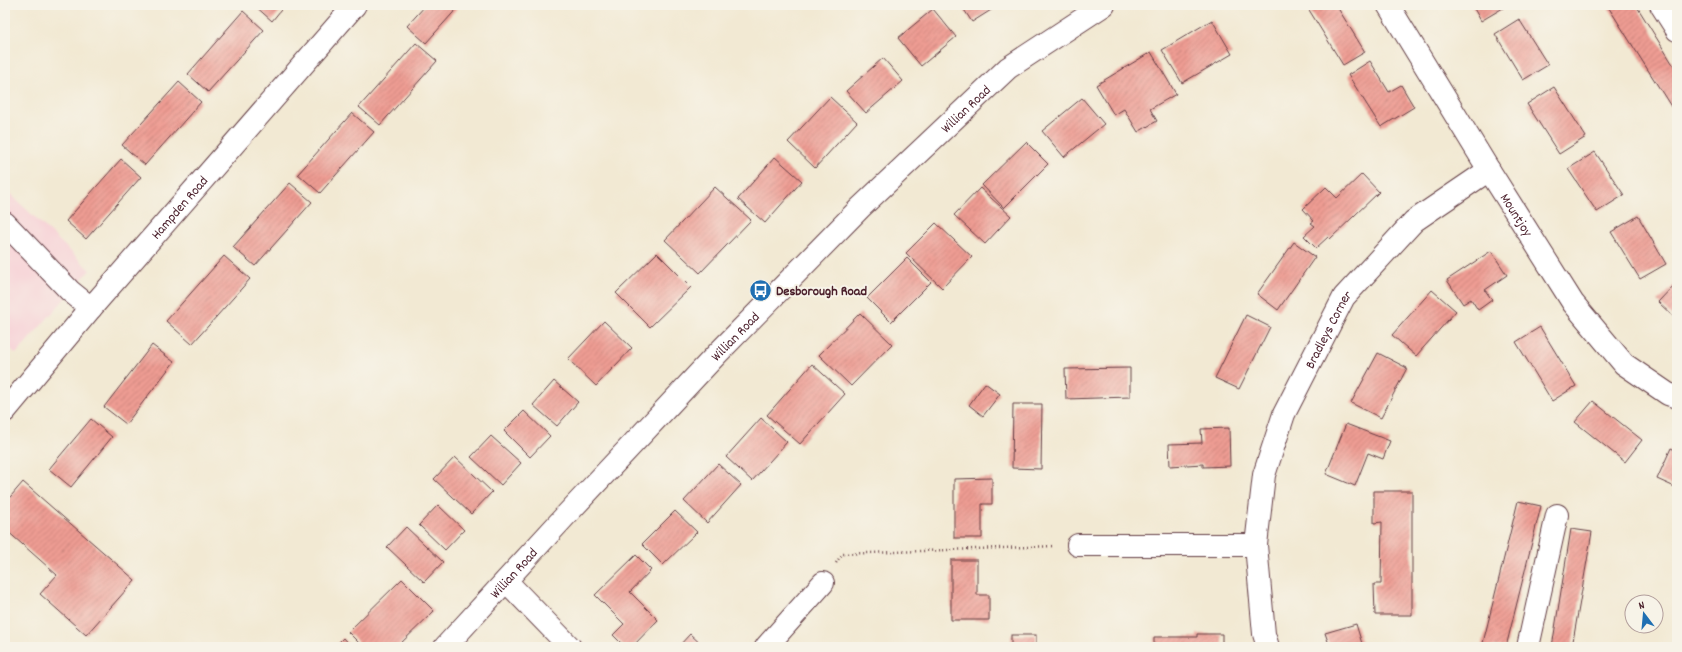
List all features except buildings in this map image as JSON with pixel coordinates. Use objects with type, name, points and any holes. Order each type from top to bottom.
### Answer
[{"type":"street","name":"Hampden Road","points":[[5,411],[91,308],[355,5]]},
{"type":"street","name":"Willian Road","points":[[445,647],[717,354],[860,208],[1008,68],[1104,5]]},
{"type":"street","name":"Mountjoy","points":[[1388,5],[1489,170],[1573,303],[1624,364],[1668,394],[1677,397]]},
{"type":"street","points":[[1661,5],[1677,30]]},
{"type":"street","name":"Bradleys Corner","points":[[1268,647],[1264,634],[1256,545],[1264,475],[1284,414],[1344,297],[1414,221],[1489,170]]},
{"type":"street","points":[[5,223],[70,291],[91,308]]},
{"type":"street","points":[[1528,647],[1557,515]]},
{"type":"street","points":[[1078,545],[1256,545]]},
{"type":"street","points":[[506,581],[570,647]]},
{"type":"street","points":[[766,647],[823,583]]},
{"type":"path","points":[[823,583],[842,554],[1078,545]]},
{"type":"shaded area","points":[[5,189],[90,270],[16,354],[5,343]]},
{"type":"place","name":"Desborough Road","points":[[760,290]]}]
